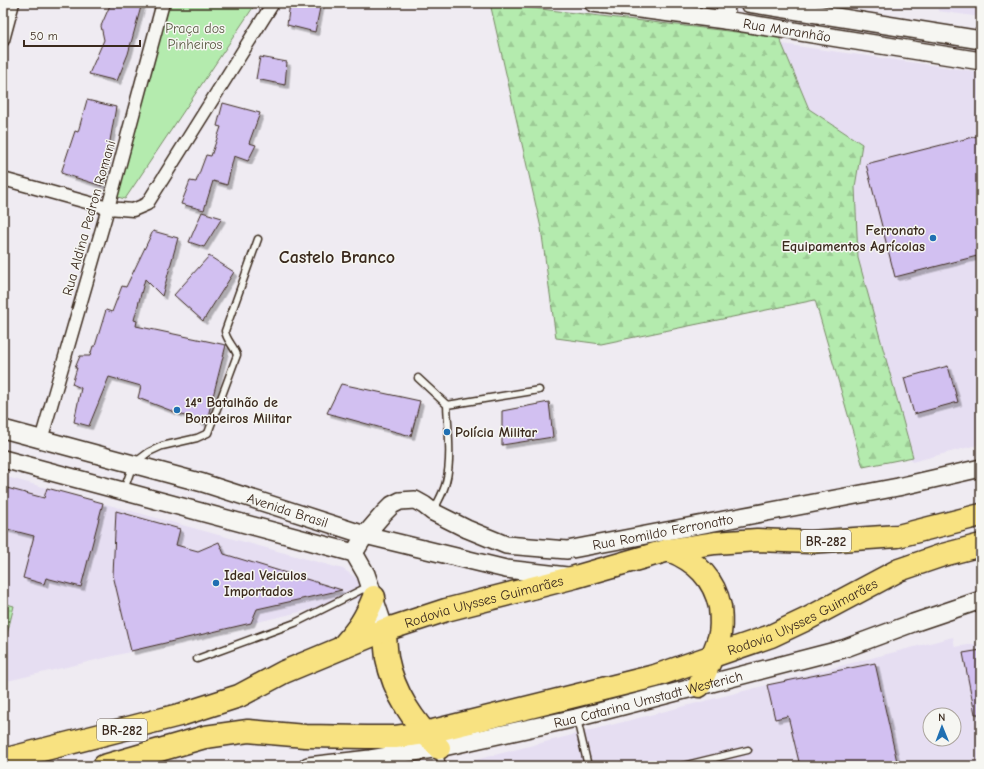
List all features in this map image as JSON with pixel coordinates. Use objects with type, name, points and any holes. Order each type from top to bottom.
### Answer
[{"type":"highway","name":"Rodovia Ulysses Guimarães","points":[[3,760],[190,712],[239,696],[284,672],[384,630],[446,610],[575,577],[669,550],[715,542],[758,540],[810,542],[898,536],[981,515]]},
{"type":"highway","name":"Rodovia Ulysses Guimarães","points":[[104,766],[205,737],[248,731],[305,736],[395,737],[435,749],[771,636],[809,618],[899,570],[943,555],[981,545]]},
{"type":"highway","points":[[669,550],[683,556],[700,568],[711,582],[718,597],[721,616],[719,637],[699,686]]},
{"type":"highway","points":[[342,647],[358,630],[366,616],[372,591]]},
{"type":"highway","points":[[384,630],[387,658],[395,685],[408,711],[435,749]]},
{"type":"street","points":[[3,40],[13,3]]},
{"type":"street","name":"Rua Aldina Pedron Romani","points":[[41,440],[108,208],[163,3]]},
{"type":"street","points":[[3,179],[108,208],[133,210],[146,204],[273,3]]},
{"type":"street","name":"Rua Maranhão","points":[[593,3],[726,11],[865,42],[981,60]]},
{"type":"street","name":"Rua Maranhão","points":[[748,3],[981,40]]},
{"type":"street","points":[[865,42],[868,22]]},
{"type":"street","name":"Avenida Brasil","points":[[3,429],[203,483],[365,535],[506,569],[575,577]]},
{"type":"street","name":"Avenida Brasil","points":[[3,459],[354,553]]},
{"type":"street","name":"Rua Romildo Ferronatto","points":[[354,553],[365,535],[392,505],[400,501],[415,500],[433,512],[506,545],[567,550],[890,489],[981,468]]},
{"type":"street","points":[[354,553],[364,569],[384,630]]},
{"type":"street","name":"Rua Catarina Umstadt Westerich","points":[[308,766],[370,759],[435,749],[576,718],[842,649],[981,600]]},
{"type":"lane","points":[[124,491],[133,464],[148,452],[162,446],[197,438],[208,433],[237,355],[236,350],[226,337],[225,331],[258,239]]},
{"type":"lane","points":[[418,378],[447,405],[449,457],[447,481],[443,493],[433,512]]},
{"type":"lane","points":[[447,405],[538,390]]},
{"type":"lane","points":[[197,659],[295,623],[372,591]]},
{"type":"lane","points":[[576,718],[588,766]]},
{"type":"lane","points":[[682,766],[748,750]]},
{"type":"shaded area","points":[[939,3],[981,3],[981,17],[938,11]]},
{"type":"shaded area","points":[[775,43],[981,72],[981,444],[912,462]]},
{"type":"shaded area","points":[[3,476],[343,569],[355,577],[362,585],[363,597],[3,682],[3,650],[14,606],[3,603]]},
{"type":"shaded area","points":[[953,637],[955,647],[981,643],[981,766],[452,766]]},
{"type":"green space","name":"Praça dos Pinheiros","points":[[170,3],[256,3],[125,199],[114,196]]},
{"type":"green space","points":[[490,3],[779,37],[809,109],[862,144],[855,187],[858,258],[913,457],[863,467],[815,300],[601,344],[556,338],[541,228]]},
{"type":"green space","points":[[3,603],[14,606],[3,650]]},
{"type":"building","points":[[111,3],[142,3],[128,54],[117,81],[89,74],[104,40],[101,26]]},
{"type":"building","points":[[290,3],[321,3],[315,32],[287,25]]},
{"type":"building","points":[[260,57],[287,62],[285,85],[256,79]]},
{"type":"building","points":[[87,100],[116,107],[102,186],[61,173],[75,131],[78,132]]},
{"type":"building","points":[[223,103],[260,113],[249,143],[256,145],[248,161],[234,156],[227,185],[213,181],[204,210],[181,204],[190,181],[196,182],[206,155],[211,156],[221,127],[217,126]]},
{"type":"building","points":[[981,135],[981,255],[895,277],[866,164]]},
{"type":"building","points":[[202,212],[222,218],[204,247],[189,242]]},
{"type":"building","points":[[153,231],[178,238],[162,296],[145,279],[134,320],[137,321],[136,326],[226,345],[206,424],[138,398],[141,386],[109,377],[89,426],[74,422],[81,388],[72,384],[77,368],[75,368],[80,356],[90,356],[93,346],[95,346],[106,310],[112,312],[122,286],[126,287]]},
{"type":"building","points":[[209,256],[234,272],[203,321],[174,295]]},
{"type":"building","points":[[948,366],[958,402],[914,414],[904,378]]},
{"type":"building","points":[[341,384],[420,401],[411,436],[327,413]]},
{"type":"building","points":[[549,402],[553,437],[502,445],[502,411]]},
{"type":"building","points":[[3,487],[44,498],[47,488],[103,503],[81,587],[46,578],[44,584],[23,578],[34,536],[3,528]]},
{"type":"building","name":"Ideal Veiculos Importados","points":[[116,511],[180,529],[176,545],[198,551],[219,542],[224,554],[342,590],[257,609],[251,623],[131,651],[113,575]]},
{"type":"building","points":[[981,650],[981,714],[975,714],[963,653]]},
{"type":"building","points":[[875,663],[898,766],[800,766],[788,716],[775,719],[767,685]]},
{"type":"place","name":"Ferronato Equipamentos Agrícolas","points":[[933,238]]},
{"type":"place","name":"14ª Batalhão de Bombeiros Militar","points":[[177,410]]},
{"type":"place","name":"Polícia Militar","points":[[447,432]]},
{"type":"place","name":"Ideal Veiculos Importados","points":[[216,583]]},
{"type":"district","name":"Castelo Branco","points":[[337,257]]}]
